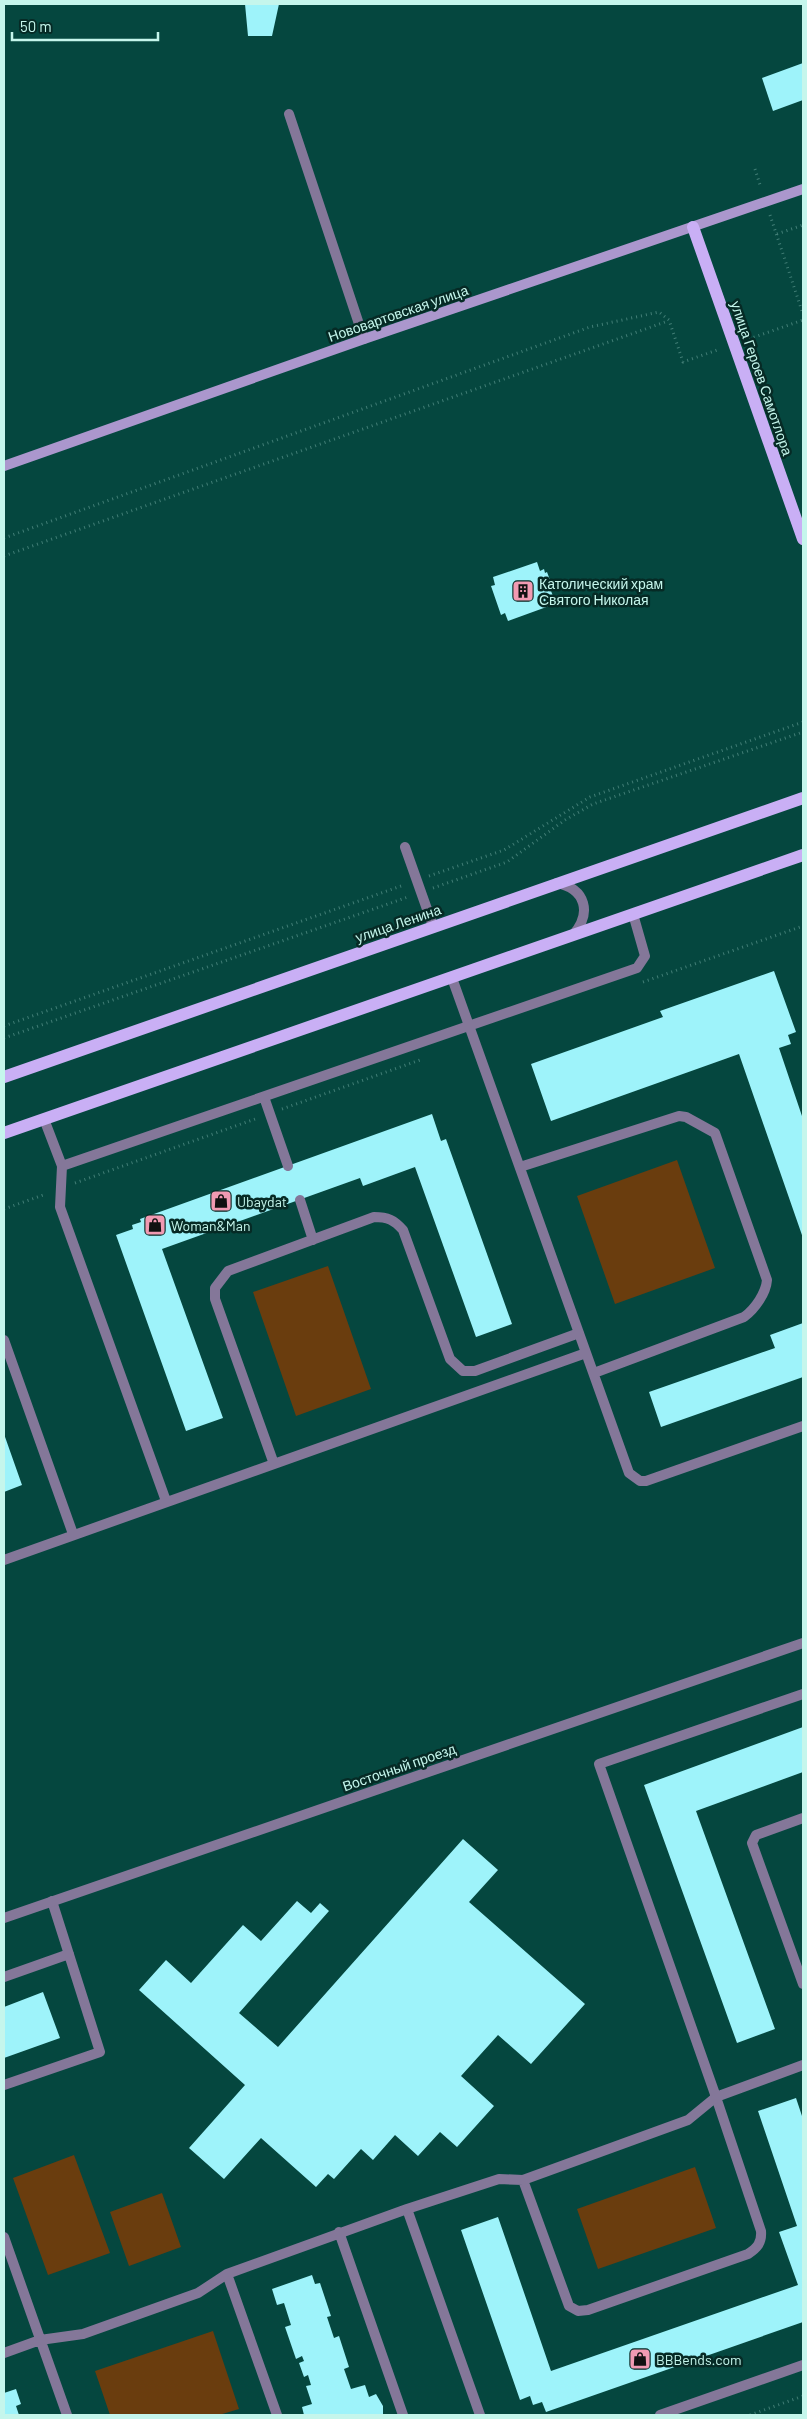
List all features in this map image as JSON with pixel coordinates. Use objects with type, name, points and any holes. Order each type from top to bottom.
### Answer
[{"type":"main road","name":"Нововартовская улица","points":[[4,466],[364,339],[803,189]]},
{"type":"main road","name":"улица Героев Самотлора","points":[[693,227],[803,539]]},
{"type":"main road","name":"улица Ленина","points":[[4,1077],[803,798]]},
{"type":"main road","points":[[4,1133],[803,855]]},
{"type":"street","points":[[289,114],[364,339]]},
{"type":"street","points":[[405,847],[433,926]]},
{"type":"street","points":[[557,883],[566,885],[574,890],[584,904],[584,920],[574,935]]},
{"type":"street","points":[[62,1166],[637,968],[645,956],[633,914]]},
{"type":"street","points":[[452,978],[629,1473],[640,1481],[803,1426]]},
{"type":"street","points":[[264,1097],[288,1166]]},
{"type":"street","points":[[520,1167],[679,1116],[694,1120],[715,1134],[767,1280],[766,1287],[751,1312],[744,1317],[594,1373]]},
{"type":"street","points":[[44,1119],[62,1166],[60,1206],[166,1502]]},
{"type":"street","points":[[300,1200],[313,1240]]},
{"type":"street","points":[[274,1464],[215,1299],[215,1288],[228,1271],[374,1217],[385,1217],[395,1221],[403,1230],[450,1359],[463,1371],[475,1370],[579,1333]]},
{"type":"street","points":[[4,1340],[73,1534]]},
{"type":"street","points":[[4,1560],[586,1354]]},
{"type":"street","name":"Восточный проезд","points":[[4,1918],[803,1643]]},
{"type":"street","points":[[523,2180],[564,2297],[569,2306],[578,2311],[748,2254],[756,2249],[762,2240],[716,2097],[600,1764],[803,1694]]},
{"type":"street","points":[[803,1818],[756,1835],[752,1844],[803,1984]]},
{"type":"street","points":[[4,2085],[100,2052],[52,1901]]},
{"type":"street","points":[[4,1977],[69,1954]]},
{"type":"street","points":[[4,2353],[40,2340],[91,2331],[198,2294],[227,2274],[340,2232],[499,2179],[523,2180],[688,2120],[716,2097],[803,2065]]},
{"type":"street","points":[[408,2210],[480,2415]]},
{"type":"street","points":[[340,2232],[403,2415]]},
{"type":"street","points":[[4,2237],[67,2415]]},
{"type":"street","points":[[227,2274],[277,2415]]},
{"type":"street","points":[[660,2415],[803,2365]]},
{"type":"path","points":[[755,169],[803,314]]},
{"type":"path","points":[[777,234],[803,225]]},
{"type":"path","points":[[4,538],[590,327],[659,312],[669,320],[683,362],[803,320]]},
{"type":"path","points":[[4,556],[669,320]]},
{"type":"path","points":[[634,985],[803,926]]},
{"type":"path","points":[[4,1209],[428,1057]]},
{"type":"path","points":[[750,2415],[803,2396]]},
{"type":"shaded area","points":[[677,1160],[715,1268],[615,1304],[577,1196]]},
{"type":"shaded area","points":[[328,1266],[371,1389],[296,1416],[253,1292]]},
{"type":"shaded area","points":[[74,2155],[110,2253],[48,2275],[13,2178]]},
{"type":"shaded area","points":[[695,2167],[716,2228],[598,2269],[577,2209]]},
{"type":"shaded area","points":[[162,2193],[181,2247],[129,2266],[110,2212]]},
{"type":"shaded area","points":[[213,2331],[239,2409],[219,2415],[110,2415],[95,2371]]},
{"type":"building","points":[[245,4],[279,4],[272,36],[248,36]]},
{"type":"building","points":[[803,63],[803,100],[773,111],[762,78]]},
{"type":"building","name":"Католический храм Святого Николая","points":[[537,562],[540,571],[544,569],[545,573],[547,572],[554,591],[551,591],[553,596],[549,597],[552,605],[508,621],[505,613],[501,615],[491,586],[495,585],[493,577]]},
{"type":"building","points":[[774,971],[796,1032],[788,1035],[791,1044],[779,1048],[803,1119],[803,1238],[739,1054],[551,1121],[531,1064],[663,1017],[660,1011]]},
{"type":"building","points":[[432,1114],[441,1141],[446,1139],[512,1324],[476,1337],[415,1167],[363,1186],[360,1178],[162,1249],[223,1418],[186,1431],[116,1235],[133,1229],[132,1225],[141,1222],[140,1219]]},
{"type":"building","points":[[803,1323],[803,1377],[661,1427],[649,1392],[775,1348],[770,1335]]},
{"type":"building","points":[[4,1434],[22,1485],[4,1492]]},
{"type":"building","points":[[803,1727],[803,1772],[696,1811],[775,2029],[737,2043],[644,1785]]},
{"type":"building","points":[[463,1839],[498,1870],[469,1902],[585,2004],[531,2064],[498,2035],[461,2076],[494,2106],[457,2147],[440,2132],[418,2156],[395,2135],[373,2160],[361,2149],[334,2179],[328,2174],[316,2187],[261,2138],[224,2179],[189,2148],[245,2085],[139,1990],[166,1960],[191,1983],[243,1925],[261,1941],[297,1901],[311,1913],[320,1903],[329,1911],[239,2013],[278,2047]]},
{"type":"building","points":[[43,1992],[60,2038],[4,2058],[4,2007]]},
{"type":"building","points":[[796,2098],[803,2119],[803,2322],[546,2412],[542,2402],[533,2405],[530,2396],[520,2400],[461,2230],[498,2217],[551,2371],[798,2285],[779,2232],[797,2226],[758,2111]]},
{"type":"building","points":[[312,2275],[315,2284],[320,2283],[331,2316],[327,2317],[334,2338],[339,2336],[349,2367],[344,2369],[351,2389],[365,2385],[369,2397],[376,2394],[383,2406],[383,2415],[304,2415],[302,2407],[312,2404],[306,2386],[311,2385],[308,2375],[304,2377],[299,2363],[304,2361],[302,2356],[296,2359],[285,2327],[291,2325],[284,2303],[277,2305],[272,2289]]},
{"type":"building","points":[[16,2389],[21,2404],[16,2406],[19,2415],[4,2415],[4,2393]]},
{"type":"place","name":"Католический храм Святого Николая","points":[[523,591]]},
{"type":"place","name":"Ubaydat","points":[[221,1201]]},
{"type":"place","name":"Woman&Man","points":[[155,1225]]},
{"type":"place","name":"BBBends.com","points":[[640,2359]]}]
